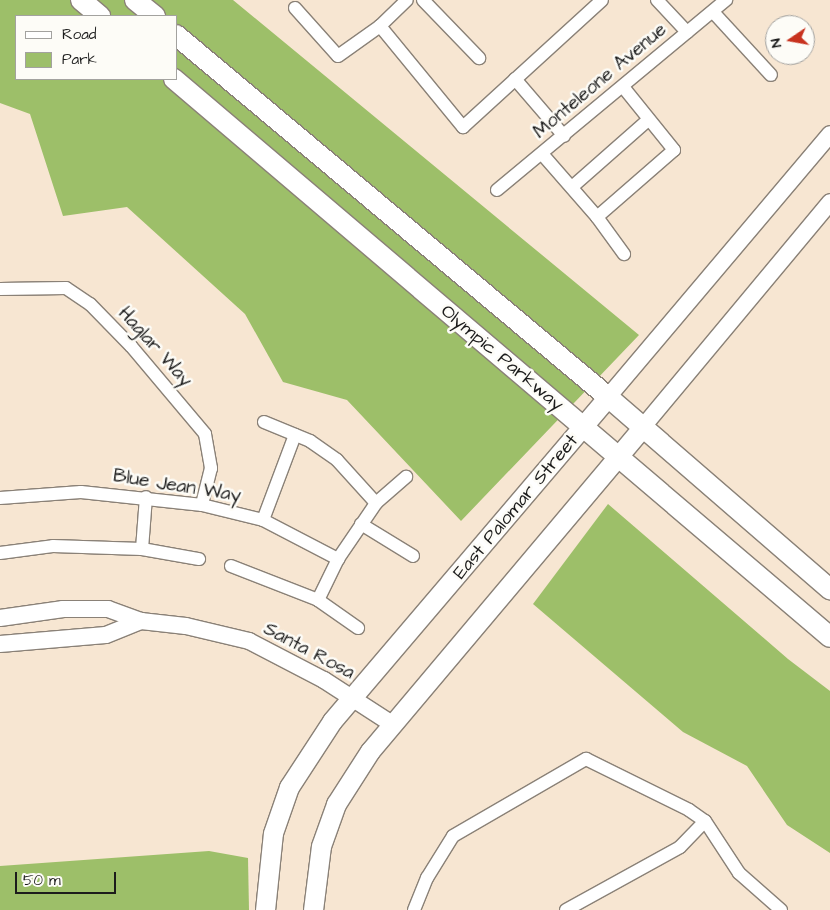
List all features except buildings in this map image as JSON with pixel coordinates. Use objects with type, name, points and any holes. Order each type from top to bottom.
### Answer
[{"type":"main road","points":[[81,0],[99,15]]},
{"type":"main road","points":[[135,0],[154,15]]},
{"type":"main road","name":"Olympic Parkway","points":[[178,36],[608,397],[830,589]]},
{"type":"main road","name":"Olympic Parkway","points":[[175,80],[830,636]]},
{"type":"main road","name":"East Palomar Street","points":[[265,910],[273,833],[290,788],[332,721],[468,565],[608,397]]},
{"type":"main road","points":[[313,910],[321,846],[336,804],[370,750],[619,458],[642,428]]},
{"type":"street","points":[[295,8],[338,56],[380,26],[407,0]]},
{"type":"street","points":[[423,0],[479,58]]},
{"type":"street","points":[[380,26],[463,127],[602,0]]},
{"type":"street","points":[[657,0],[687,32]]},
{"type":"street","name":"Monteleone Avenue","points":[[498,190],[624,88],[687,32],[714,13],[726,0]]},
{"type":"street","points":[[714,13],[771,75]]},
{"type":"street","points":[[516,79],[564,136]]},
{"type":"street","points":[[597,217],[674,150],[624,88]]},
{"type":"street","points":[[572,187],[648,120]]},
{"type":"street","name":"East Palomar Street","points":[[608,397],[830,134]]},
{"type":"street","points":[[543,154],[597,217],[624,254]]},
{"type":"street","points":[[642,428],[830,202]]},
{"type":"street","name":"Haglar Way","points":[[0,289],[66,288],[90,304],[131,346],[205,434],[210,451],[211,468],[202,505]]},
{"type":"street","points":[[264,422],[296,435],[337,460],[376,503]]},
{"type":"street","points":[[263,520],[296,435]]},
{"type":"street","points":[[318,600],[338,559],[376,503],[406,478]]},
{"type":"street","name":"Blue Jean Way","points":[[0,498],[81,492],[146,496],[202,505],[263,520],[338,559]]},
{"type":"street","points":[[142,549],[146,496]]},
{"type":"street","points":[[361,524],[413,556]]},
{"type":"street","points":[[0,553],[53,546],[142,549],[200,559]]},
{"type":"street","points":[[231,566],[318,600],[358,628]]},
{"type":"street","name":"Santa Rosa","points":[[0,618],[64,609],[108,609],[141,621],[186,626],[249,642],[290,660],[352,697],[392,724]]},
{"type":"street","name":"Santa Rosa","points":[[0,644],[106,635],[141,621]]},
{"type":"street","points":[[414,910],[427,878],[453,836],[586,760],[689,810],[704,821],[739,873],[782,910]]},
{"type":"street","points":[[566,910],[680,847],[704,821]]},
{"type":"green space","points":[[0,0],[233,0],[639,335],[461,521],[347,400],[283,382],[245,314],[127,207],[63,216],[30,114],[0,103]]},
{"type":"green space","points":[[608,504],[788,659],[830,691],[830,853],[787,825],[747,766],[683,732],[533,604]]},
{"type":"green space","points":[[209,851],[248,858],[249,910],[0,910],[0,866]]}]
